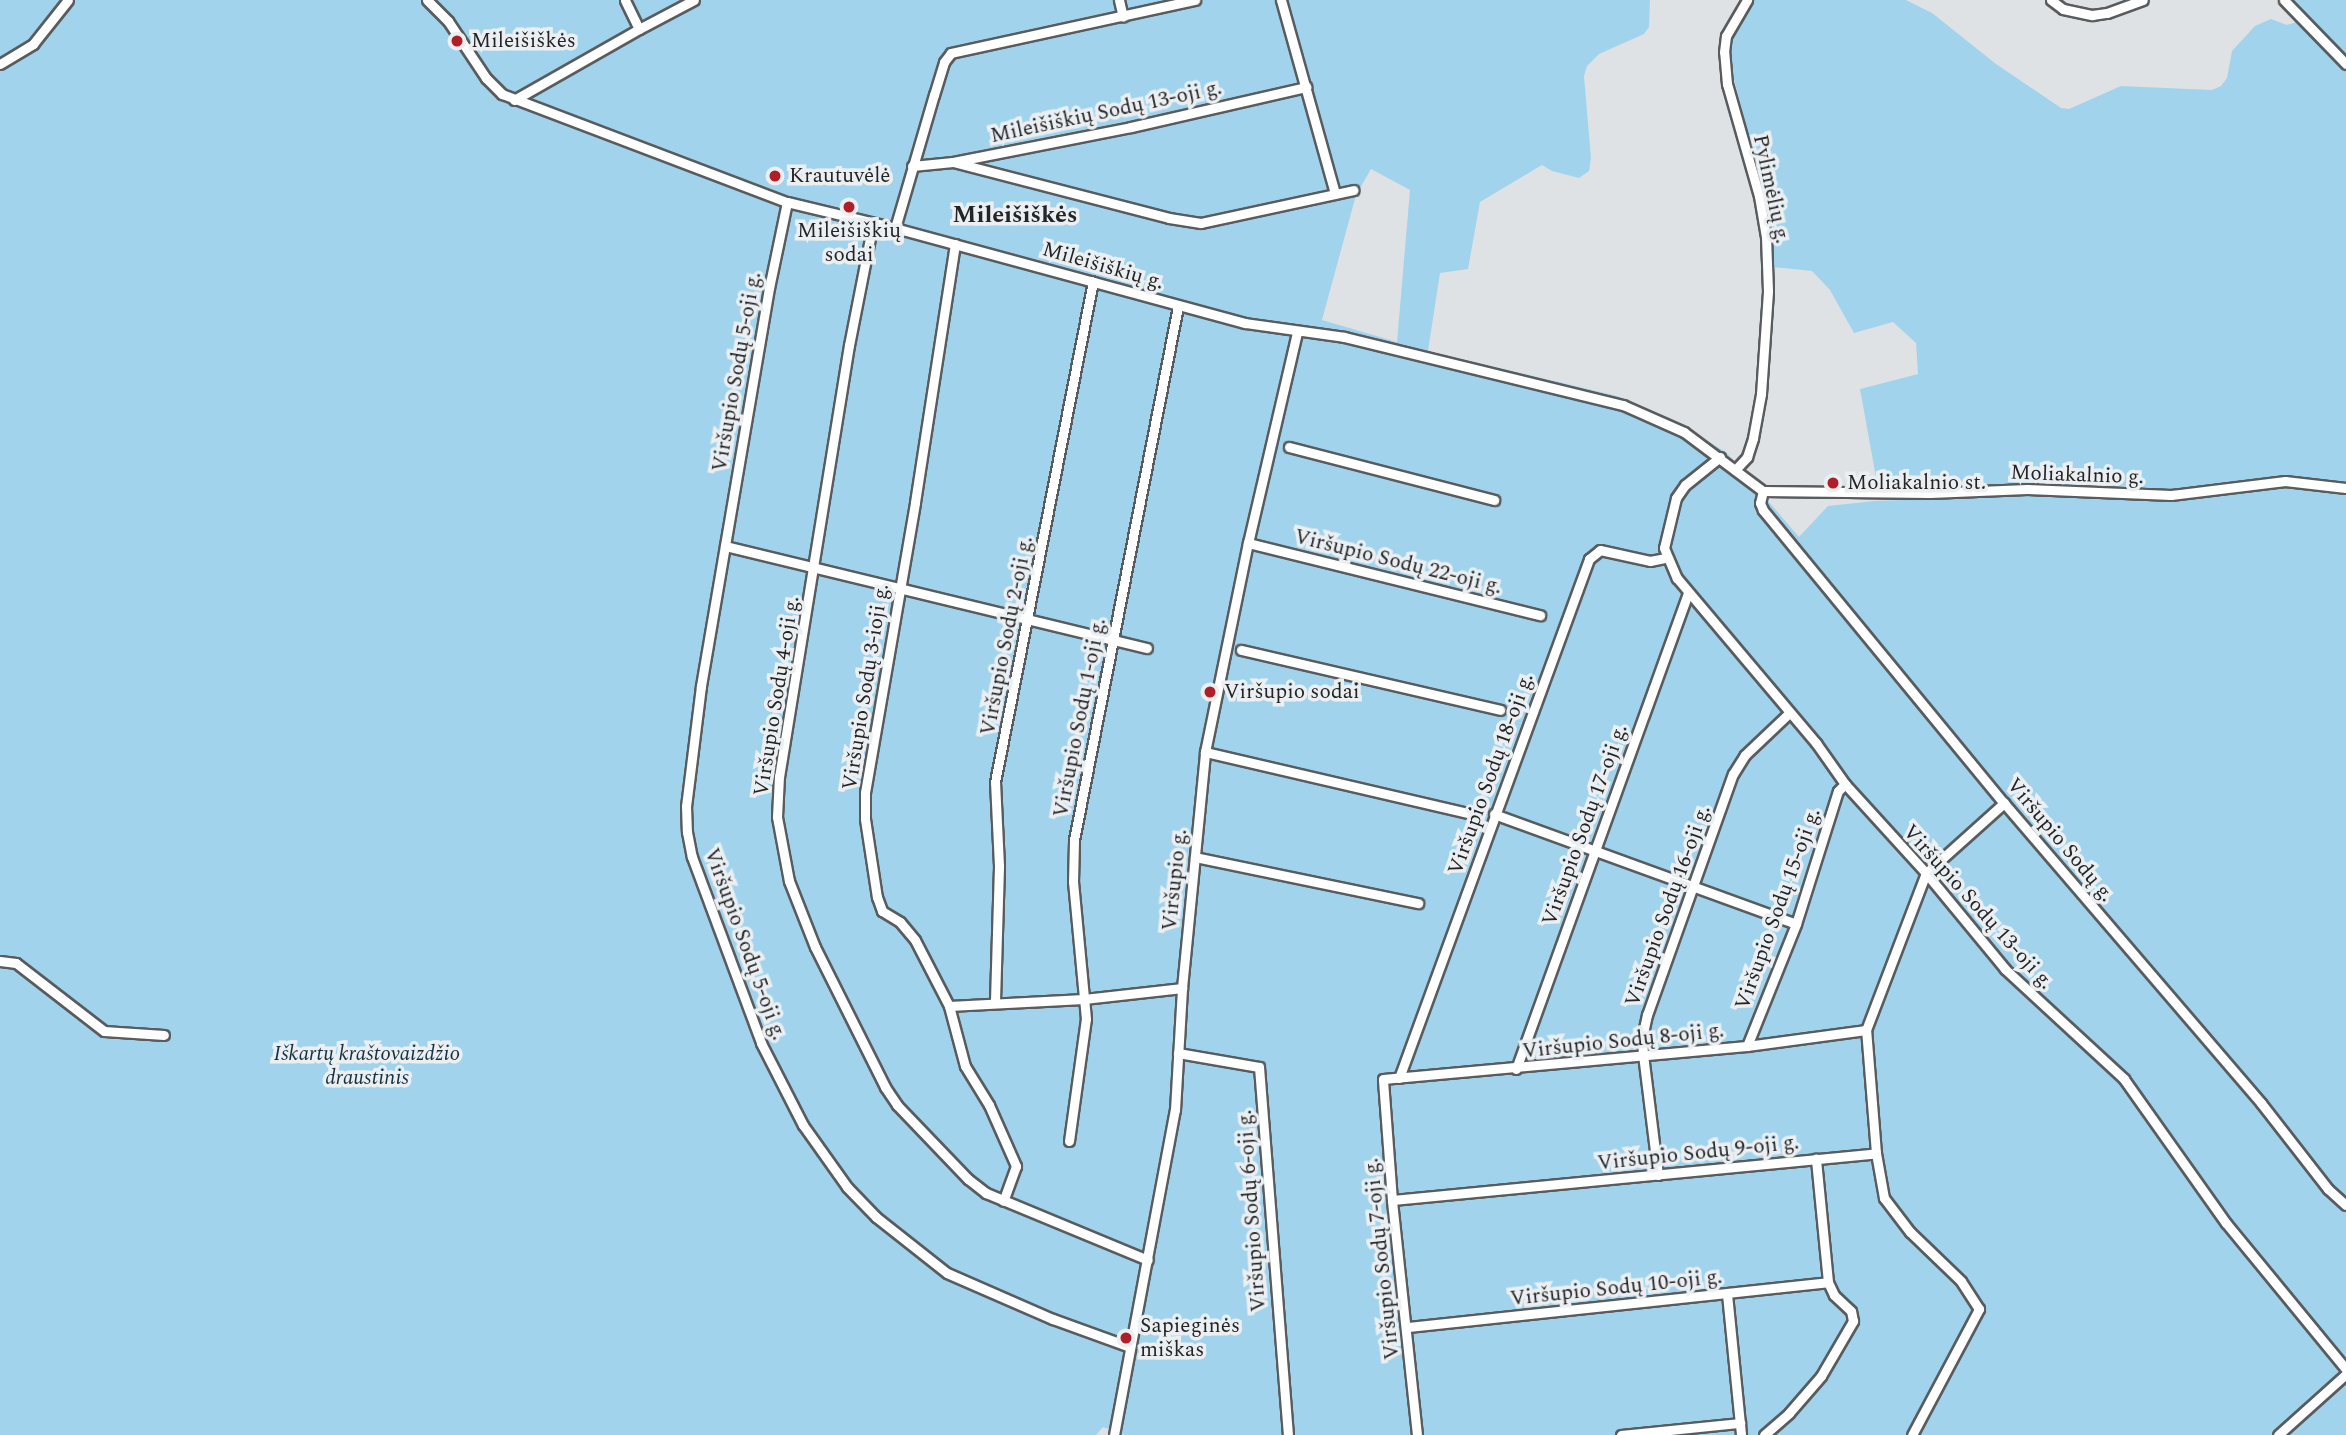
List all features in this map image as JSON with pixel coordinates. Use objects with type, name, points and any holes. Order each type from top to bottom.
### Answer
[{"type":"street","points":[[0,64],[33,44],[68,0]]},
{"type":"street","points":[[625,0],[639,29]]},
{"type":"street","points":[[514,100],[694,0]]},
{"type":"street","points":[[1119,0],[1123,17]]},
{"type":"street","points":[[895,228],[944,62],[951,53],[1195,0]]},
{"type":"street","points":[[1281,0],[1335,194]]},
{"type":"street","name":"Pylimėlių g.","points":[[1735,470],[1747,457],[1755,427],[1761,394],[1768,291],[1766,237],[1759,196],[1725,66],[1726,36],[1746,0]]},
{"type":"street","points":[[2051,0],[2063,9],[2092,15],[2107,13],[2143,0]]},
{"type":"street","points":[[2284,0],[2346,64]]},
{"type":"street","name":"Mileišiškių g.","points":[[432,1],[495,88],[514,100],[787,202],[895,228],[1178,306],[1297,333],[1344,337],[1623,405],[1674,426],[1763,491]]},
{"type":"street","name":"Mileišiškių Sodų 13-oji g.","points":[[912,166],[953,162],[1130,127],[1306,87]]},
{"type":"street","points":[[953,162],[1169,218],[1201,223],[1353,190]]},
{"type":"street","name":"Viršupio Sodų 5-oji g.","points":[[787,202],[768,288],[688,786],[687,832],[692,857],[743,1000],[791,1101],[822,1156],[847,1187],[876,1217],[947,1273],[1053,1319],[1130,1347]]},
{"type":"street","name":"Viršupio Sodų 4-oji g.","points":[[873,223],[849,345],[779,776],[777,817],[789,881],[815,947],[891,1096],[968,1179],[1003,1200],[1148,1260]]},
{"type":"street","name":"Viršupio Sodų 3-ioji g.","points":[[955,244],[871,752],[865,818],[880,907],[900,922],[915,940],[949,1006],[965,1066],[989,1105],[1016,1166],[1003,1200]]},
{"type":"street","name":"Viršupio Sodų 2-oji g.","points":[[995,1001],[999,866],[995,782],[1029,620],[1093,281]]},
{"type":"street","name":"Viršupio Sodų 1-oji g.","points":[[1069,1141],[1086,1019],[1073,882],[1074,840],[1178,306]]},
{"type":"street","name":"Viršupio g.","points":[[1114,1435],[1175,1110],[1182,988],[1205,752],[1248,543],[1297,333]]},
{"type":"street","points":[[1289,447],[1494,500]]},
{"type":"street","points":[[1666,558],[1665,536],[1679,491],[1720,457]]},
{"type":"street","name":"Moliakalnio g.","points":[[1763,491],[1930,493],[2027,489],[2171,495],[2285,481],[2346,488]]},
{"type":"street","name":"Viršupio Sodų g.","points":[[1763,491],[1760,503],[1763,510],[2004,803],[2260,1103],[2328,1189],[2346,1205]]},
{"type":"street","name":"Viršupio Sodų 22-oji g.","points":[[1248,543],[1540,615]]},
{"type":"street","points":[[725,545],[1147,648]]},
{"type":"street","name":"Viršupio Sodų 18-oji g.","points":[[1399,1078],[1589,559],[1600,551],[1650,561],[1666,558]]},
{"type":"street","name":"Viršupio Sodų 13-oji g.","points":[[1666,558],[1688,593],[1821,750],[1845,784],[1926,873],[2005,970],[2124,1079],[2226,1223],[2346,1371]]},
{"type":"street","name":"Viršupio Sodų 17-oji g.","points":[[1516,1069],[1688,593]]},
{"type":"street","points":[[1241,650],[1500,710]]},
{"type":"street","name":"Viršupio Sodų 16-oji g.","points":[[1658,1175],[1643,1055],[1642,1038],[1647,1015],[1733,774],[1745,755],[1788,714]]},
{"type":"street","points":[[1205,752],[1467,813]]},
{"type":"street","name":"Viršupio Sodų 15-oji g.","points":[[1746,1046],[1796,924],[1838,791],[1845,784]]},
{"type":"street","points":[[1912,1435],[1979,1309],[1961,1281],[1910,1232],[1884,1198],[1875,1153],[1866,1030],[1926,873],[2004,803]]},
{"type":"street","points":[[1494,814],[1796,924]]},
{"type":"street","points":[[1195,857],[1418,903]]},
{"type":"street","points":[[0,961],[16,963],[104,1031],[164,1035]]},
{"type":"street","points":[[949,1006],[995,1001],[1084,999],[1182,988]]},
{"type":"street","name":"Viršupio Sodų 8-oji g.","points":[[1383,1079],[1746,1046],[1866,1030]]},
{"type":"street","name":"Viršupio Sodų 6-oji g.","points":[[1178,1053],[1259,1067],[1288,1435]]},
{"type":"street","name":"Viršupio Sodų 7-oji g.","points":[[1383,1079],[1392,1200],[1408,1327],[1417,1435]]},
{"type":"street","points":[[1816,1158],[1875,1153]]},
{"type":"street","name":"Viršupio Sodų 9-oji g.","points":[[1392,1200],[1816,1158],[1828,1282]]},
{"type":"street","points":[[1764,1435],[1789,1413],[1821,1376],[1853,1321],[1851,1311],[1834,1295],[1828,1282]]},
{"type":"street","name":"Viršupio Sodų 10-oji g.","points":[[1408,1327],[1828,1282]]},
{"type":"street","points":[[1727,1294],[1741,1435]]},
{"type":"street","points":[[2278,1435],[2346,1371]]},
{"type":"street","points":[[1621,1435],[1740,1423]]},
{"type":"green space","name":"Iškartų kraštovaizdžio draustinis","points":[[0,0],[1650,0],[1649,27],[1644,34],[1599,54],[1587,66],[1584,76],[1591,158],[1589,171],[1579,178],[1552,171],[1542,165],[1480,202],[1468,269],[1440,273],[1428,351],[1617,396],[1674,420],[1727,453],[1799,537],[1828,506],[1874,501],[1984,497],[1981,481],[1877,483],[1860,389],[1918,374],[1916,343],[1893,322],[1854,333],[1830,290],[1812,271],[1772,267],[1763,190],[1729,60],[1732,36],[1740,16],[1753,0],[1906,0],[1932,13],[1996,64],[2061,108],[2069,109],[2121,86],[2212,90],[2221,86],[2227,78],[2232,51],[2255,26],[2271,19],[2287,25],[2300,21],[2300,8],[2293,0],[2346,0],[2346,1435],[1125,1435],[1103,1427],[1096,1435],[0,1435]],"holes":[[[1371,169],[1410,190],[1397,342],[1322,320],[1356,195]]]},
{"type":"place","name":"Mileišiškės","points":[[457,41]]},
{"type":"place","name":"Krautuvėlė","points":[[775,176]]},
{"type":"place","name":"Mileišiškių sodai","points":[[849,207]]},
{"type":"place","name":"Moliakalnio st.","points":[[1833,483]]},
{"type":"place","name":"Viršupio sodai","points":[[1210,692]]},
{"type":"place","name":"Sapieginės miškas","points":[[1126,1338]]},
{"type":"district","name":"Mileišiškės","points":[[1015,216]]}]
